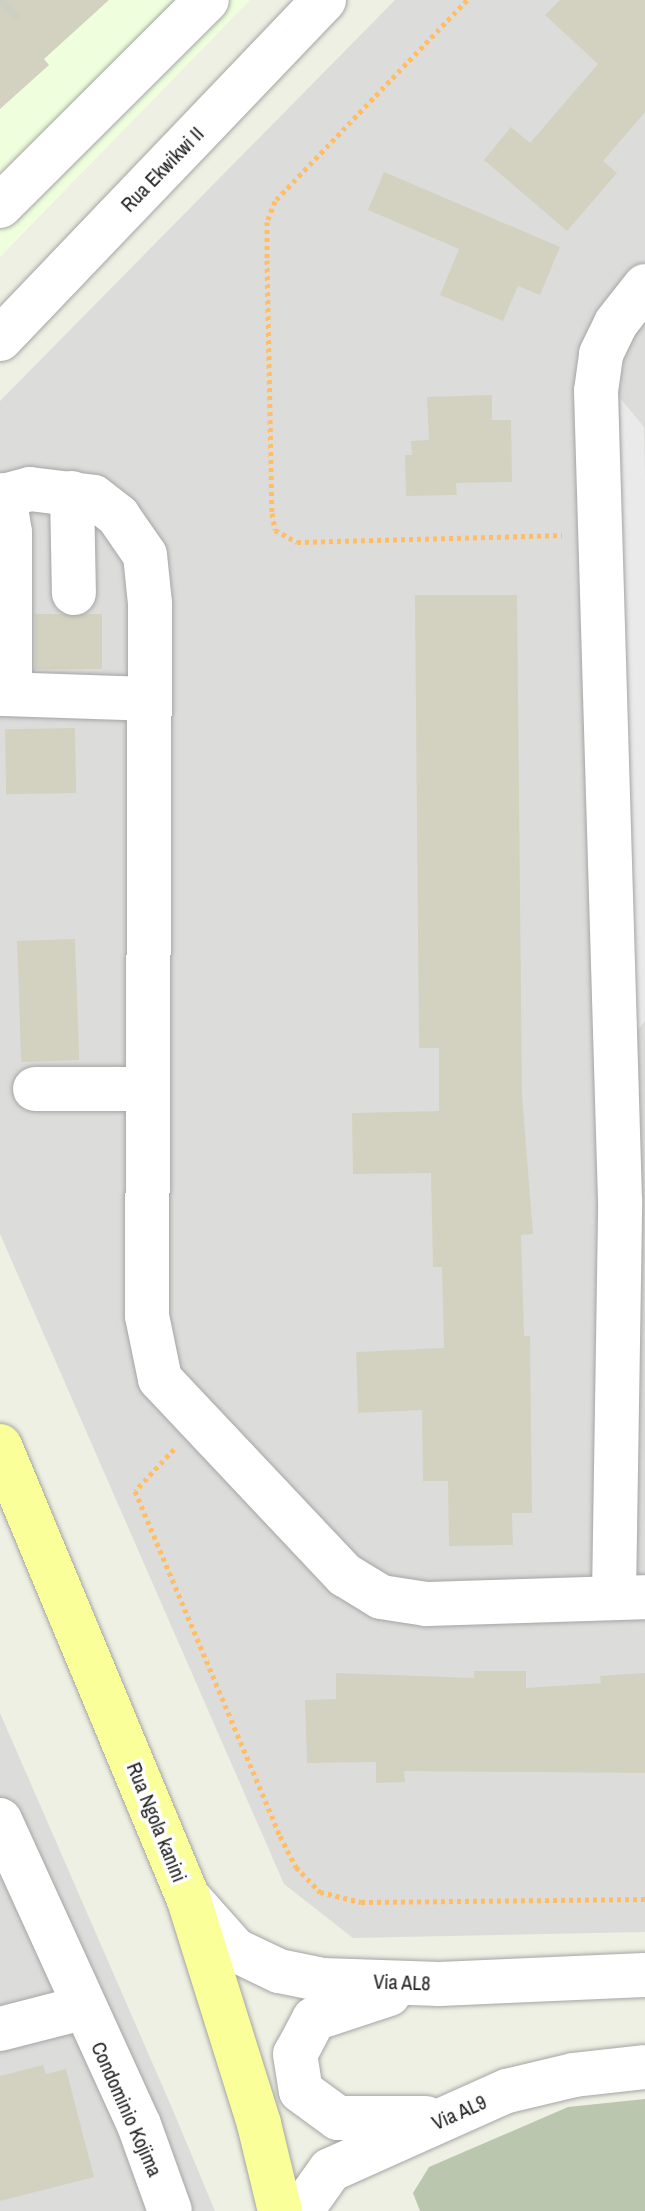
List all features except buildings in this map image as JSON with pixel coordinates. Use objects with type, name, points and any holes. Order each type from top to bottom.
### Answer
[{"type":"main road","name":"Rua Ngola kanini","points":[[0,1446],[188,1897],[259,2124],[280,2211]]},
{"type":"street","points":[[0,206],[207,0]]},
{"type":"street","name":"Rua Ekwikwi II","points":[[0,339],[324,0]]},
{"type":"street","points":[[148,699],[5,694],[10,532],[5,488],[94,497],[118,516],[145,555],[150,603],[150,1349],[160,1379],[198,1423],[345,1575],[381,1597],[426,1604],[630,1597],[632,1188],[596,391],[601,354],[616,323],[645,286]]},
{"type":"street","points":[[72,493],[74,593]]},
{"type":"street","points":[[35,1089],[148,1089]]},
{"type":"street","name":"Condominio Kojima","points":[[0,1820],[82,2008],[139,2125],[170,2211]]},
{"type":"street","name":"Via AL8","points":[[188,1897],[235,1950],[279,1971],[323,1980],[439,1984],[645,1975]]},
{"type":"street","points":[[439,1984],[366,1999],[314,2019],[295,2054],[301,2091],[338,2118],[452,2116]]},
{"type":"street","points":[[0,2029],[82,2008]]},
{"type":"street","name":"Via AL9","points":[[301,2211],[330,2170],[507,2091],[574,2075],[645,2067]]},
{"type":"path","points":[[467,0],[275,201],[267,222],[272,513],[275,530],[297,542],[564,535]]},
{"type":"path","points":[[198,1423],[135,1491],[296,1867],[320,1892],[361,1902],[645,1899]]},
{"type":"shaded area","points":[[0,0],[250,0],[0,257]]},
{"type":"shaded area","points":[[395,0],[645,0],[645,1932],[353,1938],[284,1884],[0,1234],[0,401]]},
{"type":"shaded area","points":[[620,398],[644,427],[645,479],[645,1021],[629,1040]]},
{"type":"shaded area","points":[[0,1713],[172,2108],[215,2211],[0,2211]]},
{"type":"shaded area","points":[[645,2099],[645,2211],[420,2211],[413,2193],[429,2167],[568,2107]]},
{"type":"tunnel","points":[[0,6],[6,0]]}]
